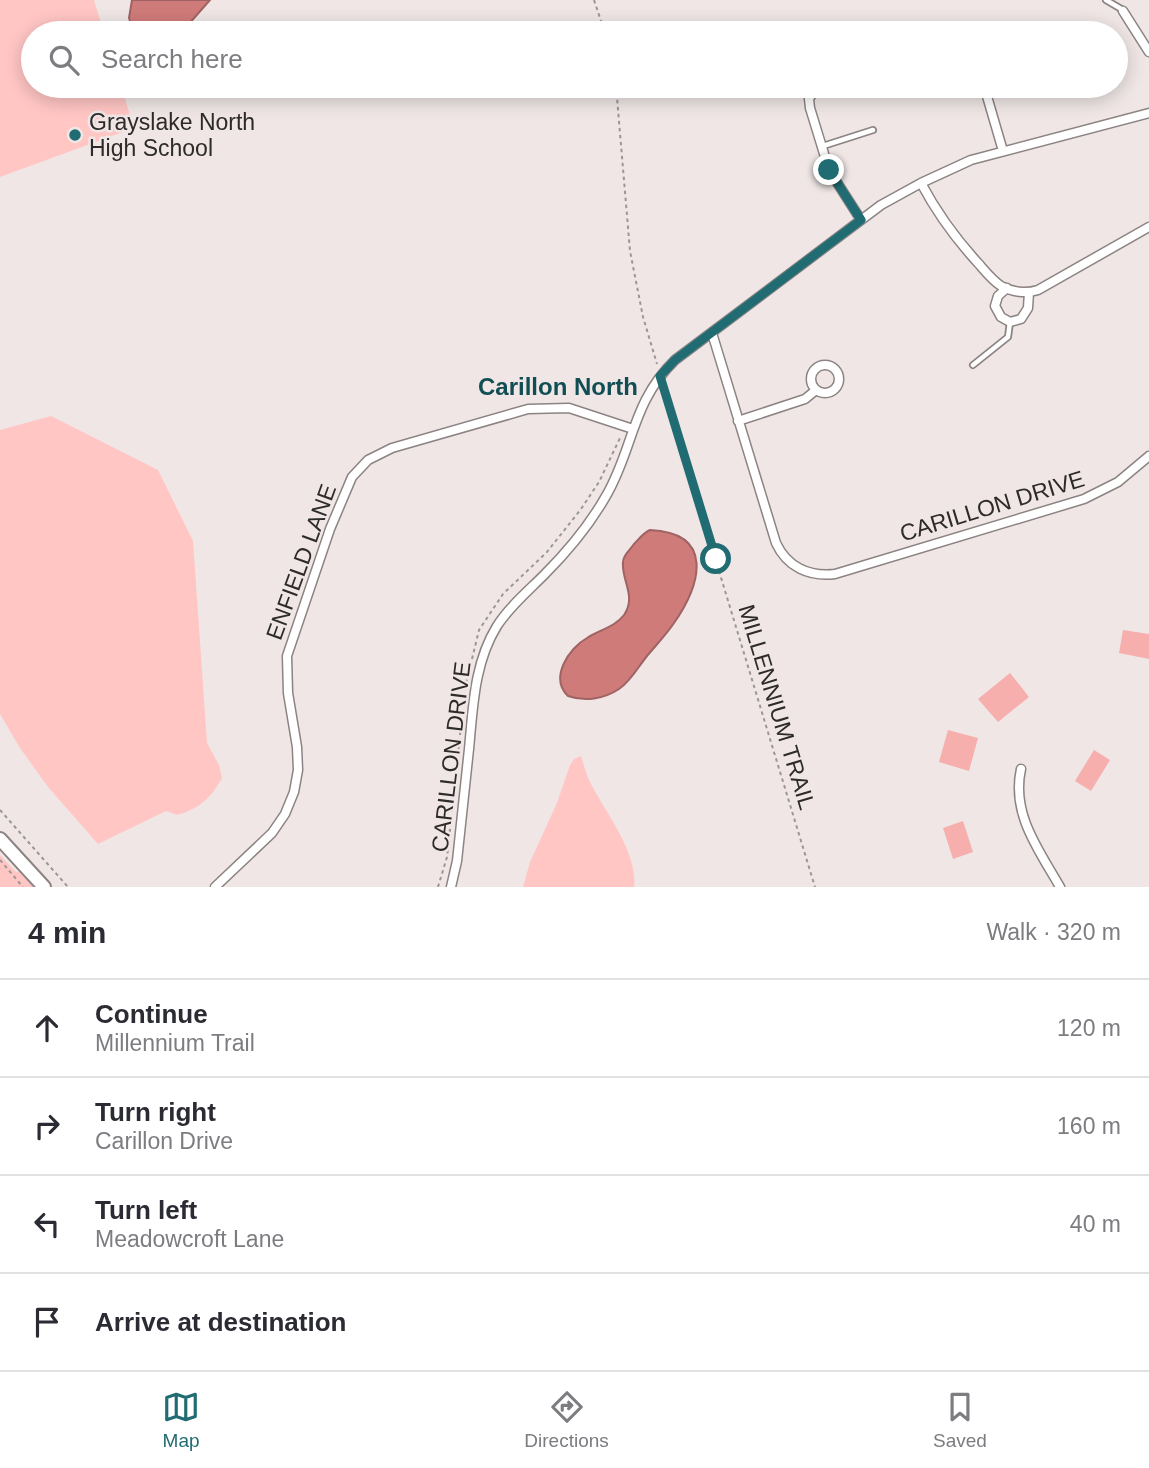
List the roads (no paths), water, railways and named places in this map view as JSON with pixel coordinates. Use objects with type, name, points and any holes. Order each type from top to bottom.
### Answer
[{"type":"main road","points":[[0,838],[44,887]]},
{"type":"street","points":[[1124,11],[1149,51]]},
{"type":"street","points":[[810,98],[810,108],[829,170],[861,220]]},
{"type":"street","points":[[988,98],[1003,151]]},
{"type":"street","name":"CARILLON DRIVE","points":[[451,887],[457,861],[475,695],[480,665],[488,643],[511,608],[561,558],[596,515],[610,490],[642,403],[660,376],[675,360],[881,205],[921,183],[971,160],[1149,113]]},
{"type":"street","points":[[921,183],[953,235],[993,280],[1007,288],[1030,292],[1038,290],[1149,227]]},
{"type":"street","points":[[1007,288],[998,296],[995,306],[1001,317],[1010,321],[1021,319],[1028,308],[1030,292]]},
{"type":"street","name":"CARILLON DRIVE","points":[[712,333],[780,553],[798,568],[822,576],[1084,499],[1118,482],[1149,456]]},
{"type":"street","points":[[738,421],[805,399],[816,390]]},
{"type":"street","name":"ENFIELD LANE","points":[[215,887],[272,833],[285,814],[294,792],[298,770],[297,747],[288,693],[287,656],[330,529],[352,477],[369,460],[392,449],[528,409],[569,408],[633,429]]},
{"type":"street","points":[[1021,769],[1018,783],[1025,824],[1060,887]]},
{"type":"lane","points":[[1106,0],[1124,11]]},
{"type":"lane","points":[[822,146],[873,130]]},
{"type":"lane","points":[[973,365],[1008,337],[1010,321]]},
{"type":"place","name":"Grayslake North High School","points":[[75,135]]},
{"type":"district","name":"Carillon North","points":[[558,386]]}]
